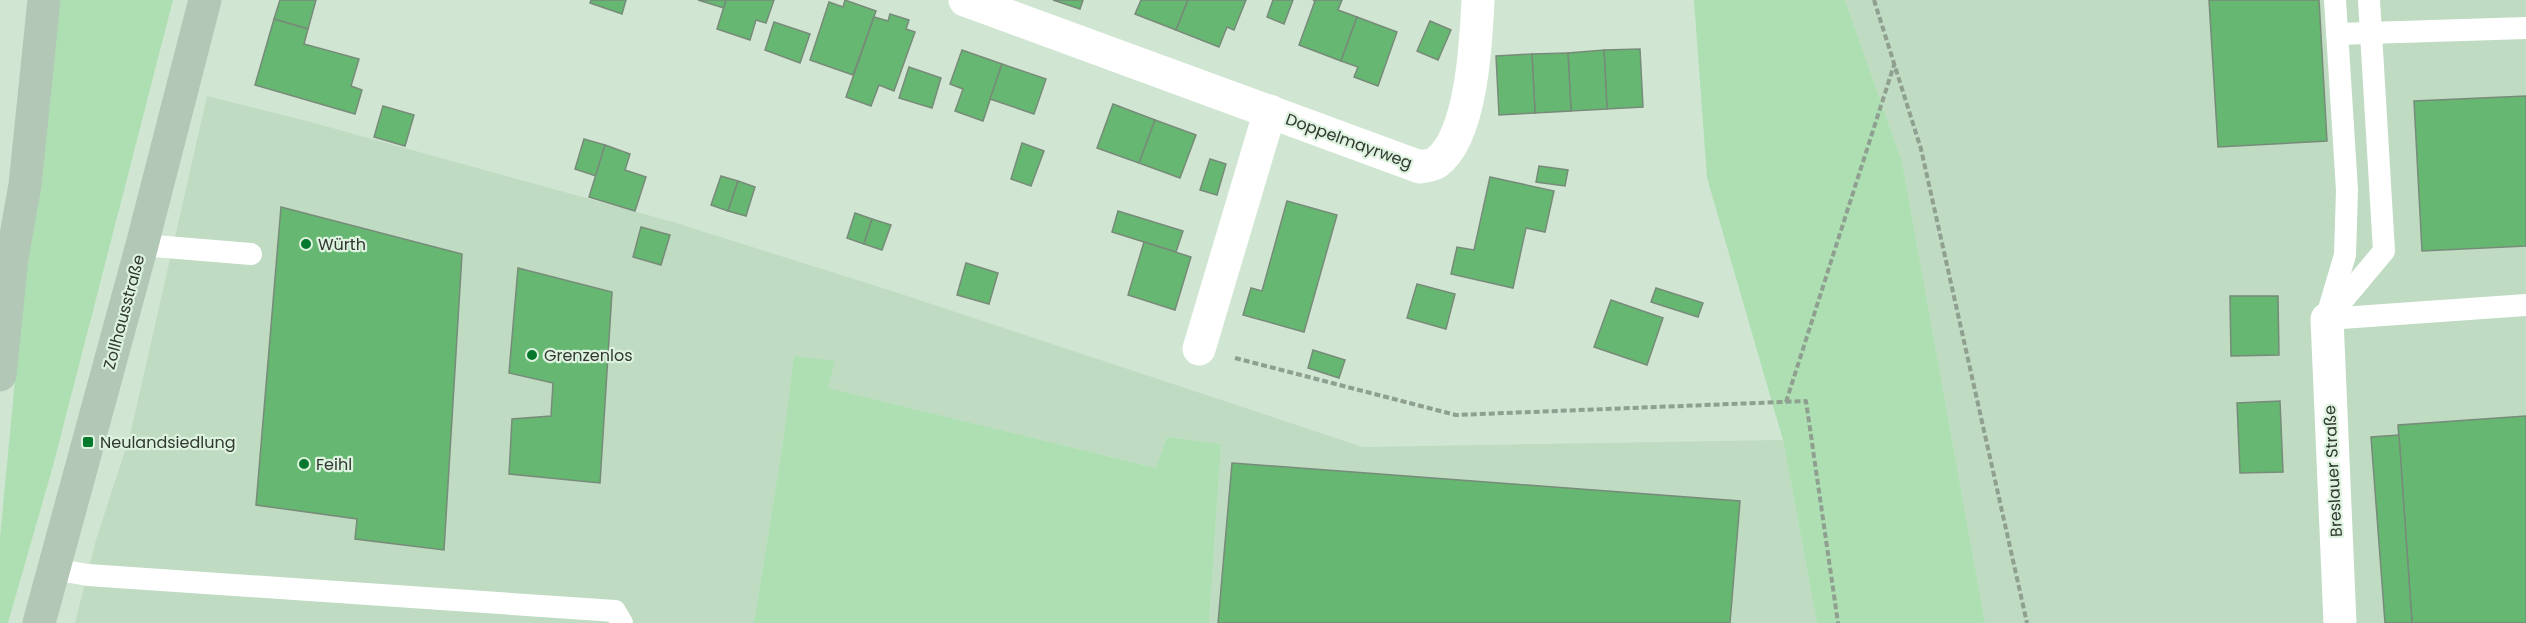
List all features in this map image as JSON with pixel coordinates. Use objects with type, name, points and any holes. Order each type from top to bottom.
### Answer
[{"type":"main road","points":[[0,375],[11,268],[25,185],[44,0]]},
{"type":"main road","name":"Zollhausstraße","points":[[39,623],[142,245],[205,0]]},
{"type":"street","name":"Doppelmayrweg","points":[[965,0],[1420,167],[1436,163],[1448,151],[1459,132],[1475,54],[1478,0]]},
{"type":"street","name":"Doppelmayrweg","points":[[1199,349],[1269,111]]},
{"type":"street","name":"Breslauer Straße","points":[[2326,319],[2340,623]]},
{"type":"lane","points":[[2326,319],[2345,255],[2347,190],[2335,0]]},
{"type":"lane","points":[[2326,319],[2384,251],[2369,0]]},
{"type":"lane","points":[[2337,34],[2526,28]]},
{"type":"lane","points":[[142,245],[251,254]]},
{"type":"lane","points":[[2326,319],[2526,305]]},
{"type":"lane","points":[[53,569],[88,575],[615,611],[622,623]]},
{"type":"path","points":[[1874,0],[1921,149],[2027,623]]},
{"type":"path","points":[[1786,402],[1894,64]]},
{"type":"path","points":[[1199,349],[1456,415],[1806,401],[1838,623]]},
{"type":"shaded area","points":[[1845,0],[2526,0],[2526,623],[1985,623],[1902,162]]},
{"type":"shaded area","points":[[207,96],[303,120],[673,222],[895,292],[1363,447],[1783,440],[1817,623],[1209,623],[1221,444],[1167,437],[1157,468],[827,388],[794,357],[754,623],[75,623],[96,540],[130,435]]},
{"type":"green space","points":[[51,0],[173,0],[53,466],[8,623],[0,623],[0,538]]},
{"type":"green space","points":[[1694,0],[1845,0],[1902,162],[1985,623],[1817,623],[1783,440],[1707,178]]},
{"type":"green space","points":[[794,356],[835,361],[828,388],[1156,468],[1167,437],[1221,444],[1209,623],[754,623],[783,442]]},
{"type":"building","points":[[280,0],[316,0],[308,29],[274,19]]},
{"type":"building","points":[[591,0],[626,0],[622,14],[590,3]]},
{"type":"building","points":[[698,0],[726,0],[724,8]]},
{"type":"building","points":[[726,0],[774,0],[766,23],[756,20],[750,40],[717,29]]},
{"type":"building","points":[[845,0],[876,11],[853,75],[810,60],[829,2],[843,7]]},
{"type":"building","points":[[1053,0],[1083,0],[1080,9]]},
{"type":"building","points":[[1141,0],[1188,0],[1176,30],[1135,14]]},
{"type":"building","points":[[1188,0],[1246,0],[1234,30],[1227,27],[1219,47],[1176,30]]},
{"type":"building","points":[[1273,0],[1293,0],[1284,24],[1267,17]]},
{"type":"building","points":[[1313,0],[1342,0],[1338,10],[1357,17],[1341,61],[1299,45],[1315,1]]},
{"type":"building","points":[[2209,0],[2319,0],[2327,141],[2218,147]]},
{"type":"building","points":[[890,14],[909,20],[906,29],[915,32],[894,91],[879,85],[871,106],[846,97],[874,17],[888,21]]},
{"type":"building","points":[[1357,17],[1397,32],[1378,86],[1354,77],[1358,67],[1341,61]]},
{"type":"building","points":[[274,19],[308,29],[304,44],[359,59],[351,86],[362,90],[355,114],[255,85]]},
{"type":"building","points":[[1430,21],[1451,30],[1438,60],[1417,51]]},
{"type":"building","points":[[774,22],[810,34],[800,63],[765,50]]},
{"type":"building","points":[[1640,49],[1643,107],[1607,109],[1604,50]]},
{"type":"building","points":[[962,50],[1002,64],[983,121],[955,111],[963,89],[950,84]]},
{"type":"building","points":[[1604,50],[1607,109],[1571,111],[1568,53]]},
{"type":"building","points":[[1568,53],[1571,111],[1535,113],[1532,54]]},
{"type":"building","points":[[1532,54],[1535,113],[1499,115],[1496,56]]},
{"type":"building","points":[[1002,64],[1046,79],[1034,114],[990,99]]},
{"type":"building","points":[[909,67],[941,78],[932,108],[899,98]]},
{"type":"building","points":[[2526,96],[2526,246],[2422,251],[2414,101]]},
{"type":"building","points":[[1113,104],[1155,120],[1139,163],[1097,148]]},
{"type":"building","points":[[383,106],[414,115],[405,146],[374,137]]},
{"type":"building","points":[[1155,120],[1196,135],[1180,178],[1139,163]]},
{"type":"building","points":[[584,139],[605,145],[596,176],[575,169]]},
{"type":"building","points":[[1022,143],[1044,151],[1031,186],[1011,179]]},
{"type":"building","points":[[605,145],[630,154],[625,170],[646,177],[635,211],[589,197]]},
{"type":"building","points":[[1210,159],[1226,164],[1217,195],[1200,190]]},
{"type":"building","points":[[1539,166],[1568,170],[1565,186],[1536,182]]},
{"type":"building","points":[[721,176],[738,181],[728,211],[711,205]]},
{"type":"building","points":[[1490,177],[1554,191],[1545,232],[1526,228],[1513,288],[1451,274],[1457,247],[1474,250]]},
{"type":"building","points":[[738,181],[755,187],[746,216],[728,211]]},
{"type":"building","points":[[1287,201],[1337,215],[1304,332],[1243,315],[1251,288],[1262,291]]},
{"type":"building","points":[[281,207],[462,254],[444,550],[355,539],[357,519],[256,505]]},
{"type":"building","points":[[1118,211],[1183,231],[1176,252],[1112,232]]},
{"type":"building","points":[[855,213],[872,219],[864,244],[847,238]]},
{"type":"building","points":[[872,219],[891,225],[882,250],[864,244]]},
{"type":"building","points":[[641,227],[670,235],[661,265],[633,257]]},
{"type":"building","points":[[1144,242],[1191,257],[1175,310],[1128,295]]},
{"type":"building","points":[[966,263],[998,273],[989,304],[957,295]]},
{"type":"building","name":"Grenzenlos","points":[[518,268],[612,292],[600,483],[509,474],[512,419],[551,416],[553,383],[509,373]]},
{"type":"building","points":[[1417,284],[1455,294],[1446,329],[1407,318]]},
{"type":"building","points":[[1656,288],[1703,303],[1698,317],[1651,302]]},
{"type":"building","points":[[2230,296],[2278,296],[2279,355],[2231,356]]},
{"type":"building","points":[[1611,300],[1663,318],[1647,365],[1594,347]]},
{"type":"building","points":[[1313,350],[1345,360],[1339,378],[1308,368]]},
{"type":"building","points":[[2280,401],[2283,472],[2240,473],[2237,403]]},
{"type":"building","points":[[2526,416],[2526,623],[2412,623],[2398,425]]},
{"type":"building","points":[[2399,435],[2412,623],[2385,623],[2371,437]]},
{"type":"building","points":[[1232,463],[1740,501],[1730,623],[1218,623]]},
{"type":"place","name":"Würth","points":[[306,244]]},
{"type":"place","name":"Grenzenlos","points":[[532,355]]},
{"type":"place","name":"Neulandsiedlung","points":[[88,442]]},
{"type":"place","name":"Feihl","points":[[304,464]]}]
